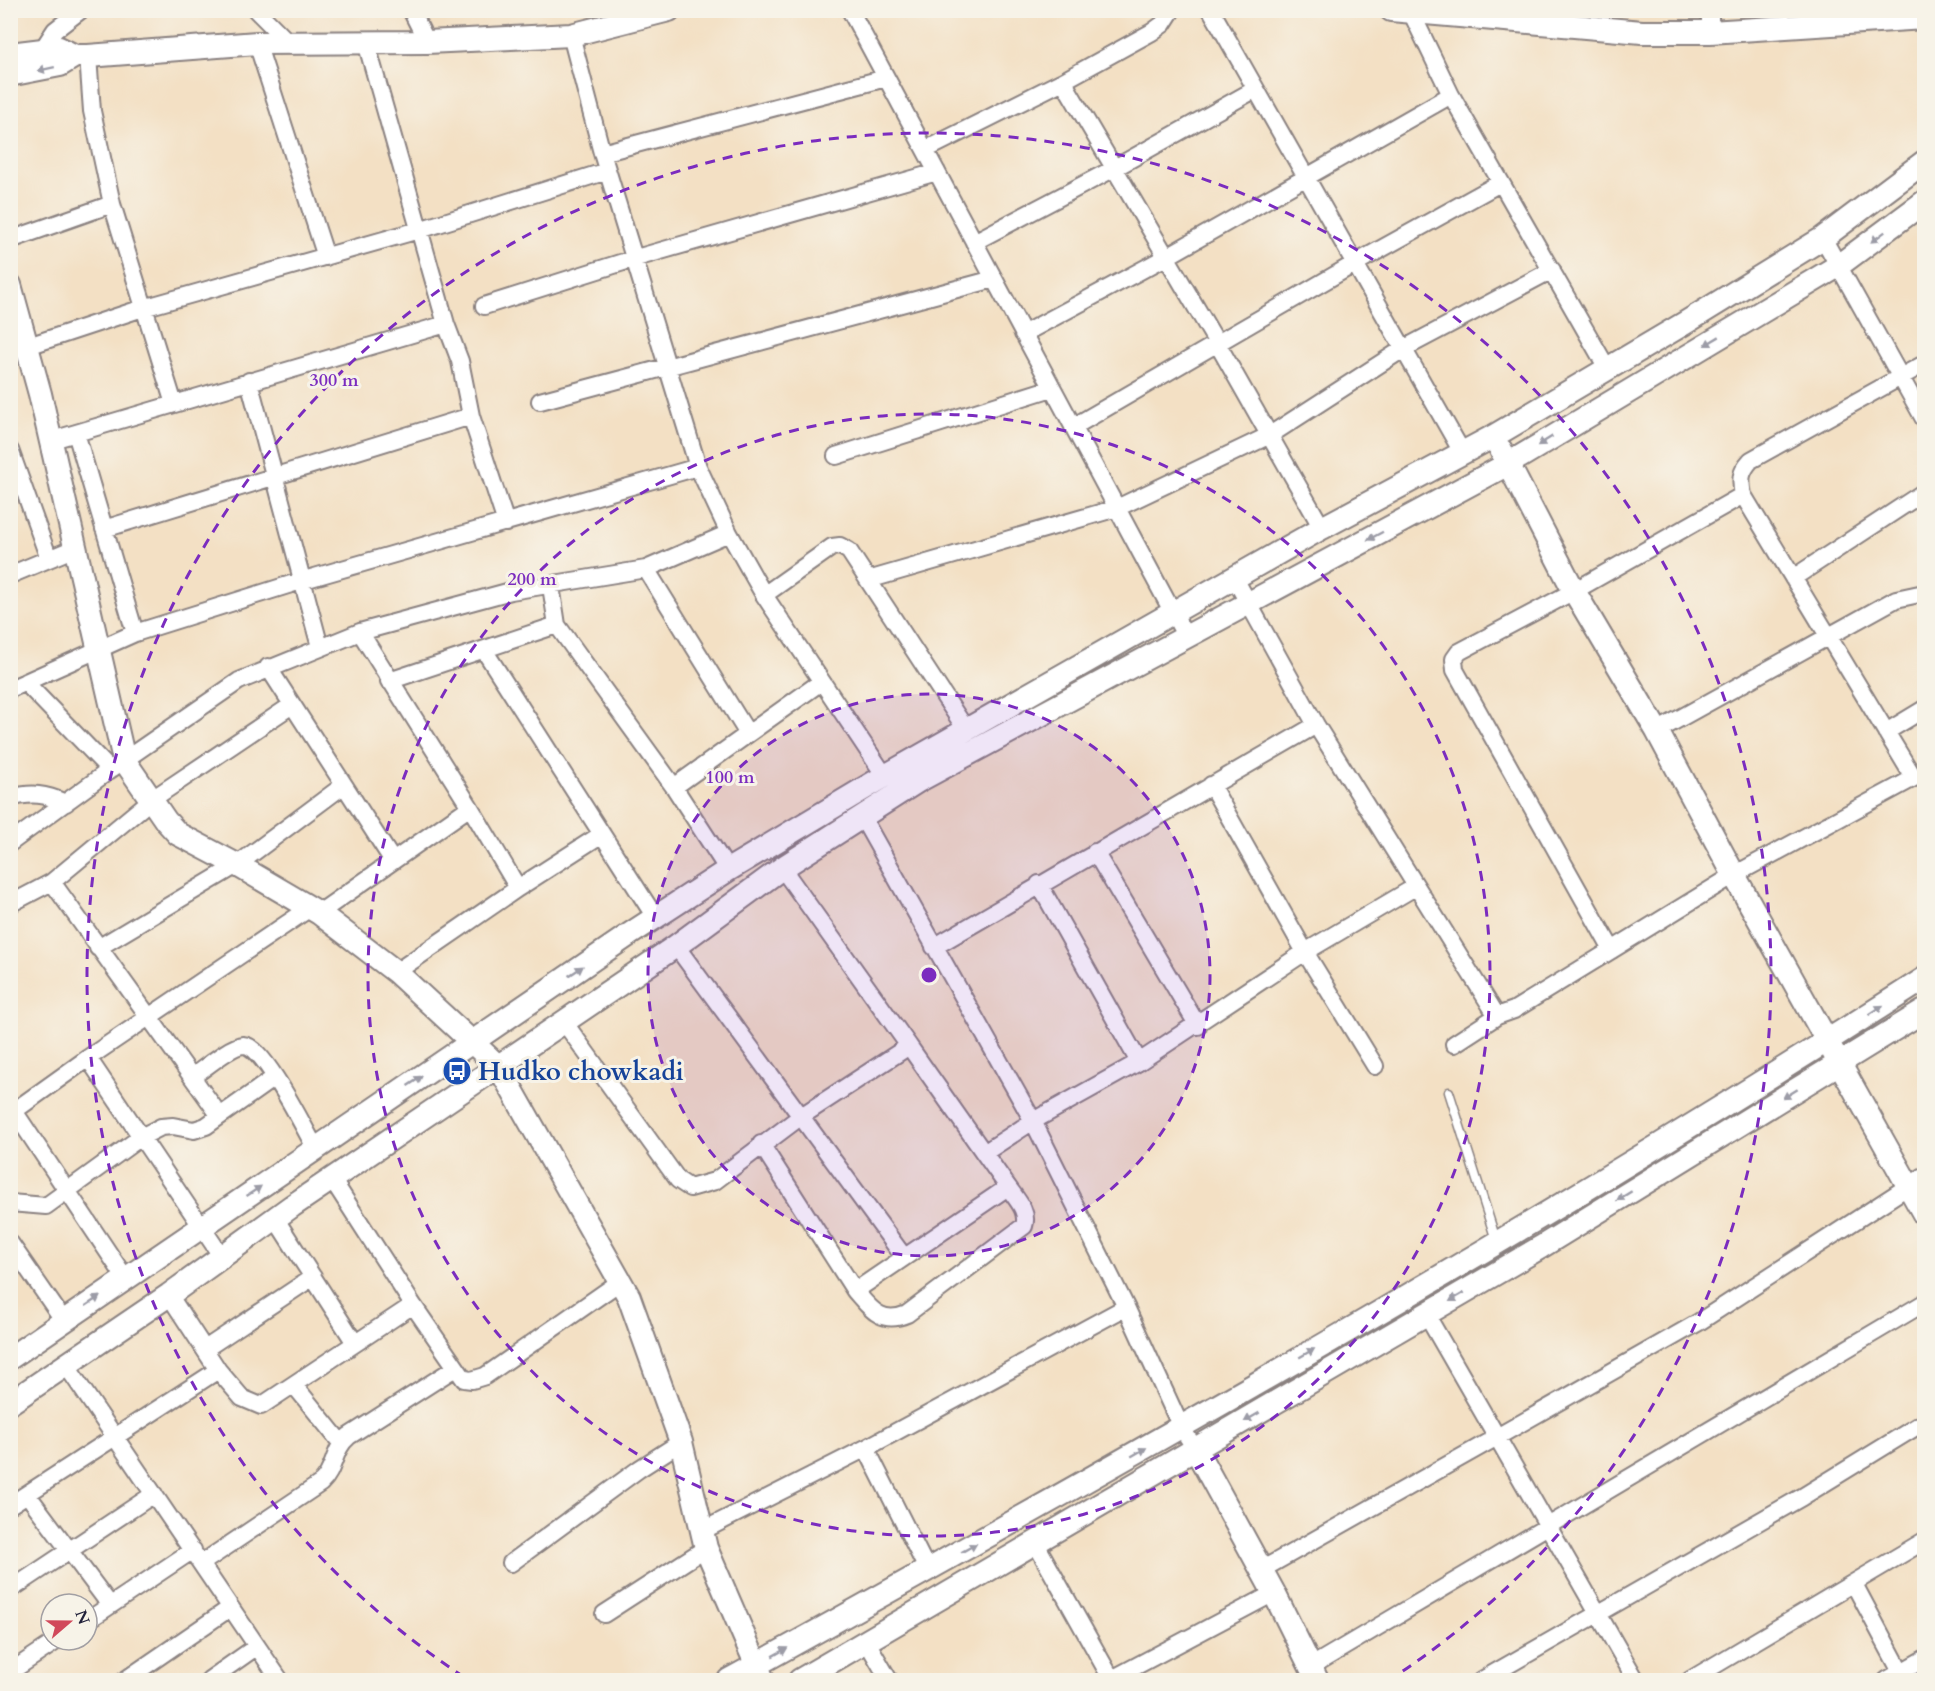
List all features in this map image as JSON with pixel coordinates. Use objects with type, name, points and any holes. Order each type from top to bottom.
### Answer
[{"type":"street","points":[[42,50],[55,30],[81,10]]},
{"type":"street","points":[[256,10],[288,42]]},
{"type":"street","points":[[411,10],[427,42]]},
{"type":"street","points":[[11,67],[60,65],[81,56],[257,43],[427,42],[571,35],[612,18],[669,10]]},
{"type":"street","points":[[850,10],[1187,639]]},
{"type":"street","points":[[925,150],[1063,81],[1152,32],[1163,24],[1172,10]]},
{"type":"street","points":[[1211,10],[1254,90],[1462,452]]},
{"type":"street","points":[[1401,11],[1474,15],[1642,32],[1710,21],[1924,18]]},
{"type":"street","points":[[1401,11],[1607,368]]},
{"type":"street","points":[[571,35],[607,171],[636,258],[698,467],[729,533],[764,595],[885,776]]},
{"type":"street","points":[[366,42],[446,324],[460,361],[471,416],[506,523]]},
{"type":"street","points":[[257,43],[326,257]]},
{"type":"street","points":[[11,67],[42,50],[59,48],[81,56]]},
{"type":"street","points":[[81,56],[112,204],[174,404]]},
{"type":"street","points":[[602,153],[886,78]]},
{"type":"street","points":[[1063,81],[1217,343],[1322,528]]},
{"type":"street","points":[[974,242],[1113,169],[1254,90]]},
{"type":"street","points":[[1023,334],[1166,257],[1451,95]]},
{"type":"street","points":[[10,1358],[655,917],[728,870],[885,776],[1172,612],[1494,436],[1823,238],[1924,162]]},
{"type":"street","points":[[19,349],[143,308],[419,230],[607,171]]},
{"type":"street","points":[[484,306],[636,258],[937,172]]},
{"type":"street","points":[[1073,427],[1353,264],[1500,183]]},
{"type":"street","points":[[10,1403],[169,1295],[275,1218],[676,946],[782,868],[862,817],[918,782],[1249,606],[1508,464],[1838,266],[1924,202]]},
{"type":"street","points":[[10,240],[112,204]]},
{"type":"street","points":[[1823,238],[1899,378],[1924,419]]},
{"type":"street","points":[[868,580],[1117,508],[1270,435],[1404,349],[1552,270]]},
{"type":"street","points":[[540,401],[994,279]]},
{"type":"street","points":[[10,285],[19,349],[49,441],[100,647],[117,765]]},
{"type":"street","points":[[49,441],[446,324]]},
{"type":"street","points":[[1454,1044],[1497,1017],[1514,1010],[1734,875],[1914,778],[1743,495],[1740,478],[1743,468],[1751,460],[1924,364]]},
{"type":"street","points":[[249,381],[277,476],[320,647]]},
{"type":"street","points":[[836,456],[1052,388]]},
{"type":"street","points":[[104,529],[471,416]]},
{"type":"street","points":[[76,433],[135,633]]},
{"type":"street","points":[[1494,436],[1574,591],[1656,731],[1840,1064],[1917,1181],[1924,1214]]},
{"type":"street","points":[[10,450],[14,472],[49,559]]},
{"type":"street","points":[[698,467],[304,580],[135,633],[18,686],[117,765],[151,800],[178,834],[237,864],[314,910],[396,972],[499,1066],[621,1281],[681,1442],[704,1540],[759,1673]]},
{"type":"street","points":[[1793,578],[1924,492]]},
{"type":"street","points":[[1612,950],[1455,670],[1454,659],[1459,652],[1574,591],[1743,495]]},
{"type":"street","points":[[10,843],[117,765],[239,681],[268,667],[360,632],[511,591],[646,570],[729,533]]},
{"type":"street","points":[[764,595],[832,547],[840,546],[849,551],[967,731]]},
{"type":"street","points":[[10,575],[75,548]]},
{"type":"street","points":[[646,570],[748,734]]},
{"type":"street","points":[[1234,577],[1316,725],[1497,1017]]},
{"type":"street","points":[[551,586],[557,625],[674,787],[728,870]]},
{"type":"street","points":[[1656,731],[1896,600],[1924,593]]},
{"type":"street","points":[[389,681],[557,625]]},
{"type":"street","points":[[360,632],[518,888]]},
{"type":"street","points":[[484,650],[655,917]]},
{"type":"street","points":[[268,667],[393,861]]},
{"type":"street","points":[[674,787],[821,682]]},
{"type":"street","points":[[10,904],[52,882],[151,800],[292,705]]},
{"type":"street","points":[[1886,732],[1924,709]]},
{"type":"street","points":[[934,946],[1316,725]]},
{"type":"street","points":[[99,948],[237,864],[344,785]]},
{"type":"street","points":[[1211,785],[1305,952],[1375,1066]]},
{"type":"street","points":[[10,798],[29,794],[46,794],[66,803]]},
{"type":"street","points":[[126,1279],[12,1110],[147,1018],[393,861],[470,807]]},
{"type":"street","points":[[862,817],[1033,1121],[1126,1307],[1181,1427],[1196,1450],[1274,1593],[1314,1674],[1548,1527],[1924,1303]]},
{"type":"street","points":[[396,972],[518,888],[602,834]]},
{"type":"street","points":[[1095,852],[1197,1026]]},
{"type":"street","points":[[761,1144],[855,1291],[876,1314],[896,1319],[907,1314],[1024,1226],[1027,1219],[1008,1187],[782,868]]},
{"type":"street","points":[[52,882],[147,1018],[220,1116]]},
{"type":"street","points":[[1040,884],[1139,1062]]},
{"type":"street","points":[[984,1153],[1033,1121],[1139,1062],[1197,1026],[1305,952],[1415,887]]},
{"type":"street","points":[[676,946],[904,1257]]},
{"type":"street","points":[[729,1680],[759,1673],[928,1570],[1181,1427],[1497,1243],[1828,1042],[1924,979]]},
{"type":"street","points":[[800,1680],[1426,1314],[1924,1011]]},
{"type":"street","points":[[564,1022],[678,1180],[690,1188],[715,1180],[800,1117],[909,1046]]},
{"type":"street","points":[[192,1077],[240,1045],[257,1051],[275,1077],[316,1149]]},
{"type":"street","points":[[88,1058],[222,1257]]},
{"type":"street","points":[[10,1203],[46,1206],[141,1137],[161,1127],[172,1126],[194,1130],[206,1126],[275,1077]]},
{"type":"street","points":[[333,1179],[413,1305],[464,1379],[472,1380],[485,1376],[621,1281]]},
{"type":"street","points":[[1261,1570],[1699,1322],[1917,1181]]},
{"type":"street","points":[[855,1291],[1008,1187]]},
{"type":"street","points":[[275,1218],[355,1342]]},
{"type":"street","points":[[12,1249],[64,1321]]},
{"type":"street","points":[[205,1349],[313,1277]]},
{"type":"street","points":[[169,1295],[219,1370],[242,1398],[261,1406],[413,1305]]},
{"type":"street","points":[[604,1614],[704,1540],[866,1448],[1126,1307]]},
{"type":"street","points":[[1426,1314],[1636,1680]]},
{"type":"street","points":[[66,1365],[280,1680]]},
{"type":"street","points":[[99,1613],[321,1483],[331,1474],[336,1451],[341,1443],[455,1368]]},
{"type":"street","points":[[10,1505],[219,1370]]},
{"type":"street","points":[[294,1385],[341,1443]]},
{"type":"street","points":[[1482,1680],[1802,1497],[1924,1422]]},
{"type":"street","points":[[511,1563],[639,1469],[681,1442]]},
{"type":"street","points":[[866,1448],[928,1570]]},
{"type":"street","points":[[27,1494],[110,1605]]},
{"type":"street","points":[[10,1590],[154,1494]]},
{"type":"street","points":[[1690,1680],[1924,1542]]},
{"type":"street","points":[[1036,1544],[1111,1680],[1274,1593]]},
{"type":"street","points":[[1854,1584],[1894,1676],[1924,1659]]},
{"type":"street","points":[[125,1680],[230,1608]]},
{"type":"street","points":[[867,1642],[890,1680]]},
{"type":"street","points":[[209,1680],[256,1647]]},
{"type":"street","points":[[10,1672],[40,1652]]},
{"type":"lane","points":[[1449,1092],[1497,1243]]},
{"type":"place","name":"Hudko chowkadi","points":[[457,1071]]}]
